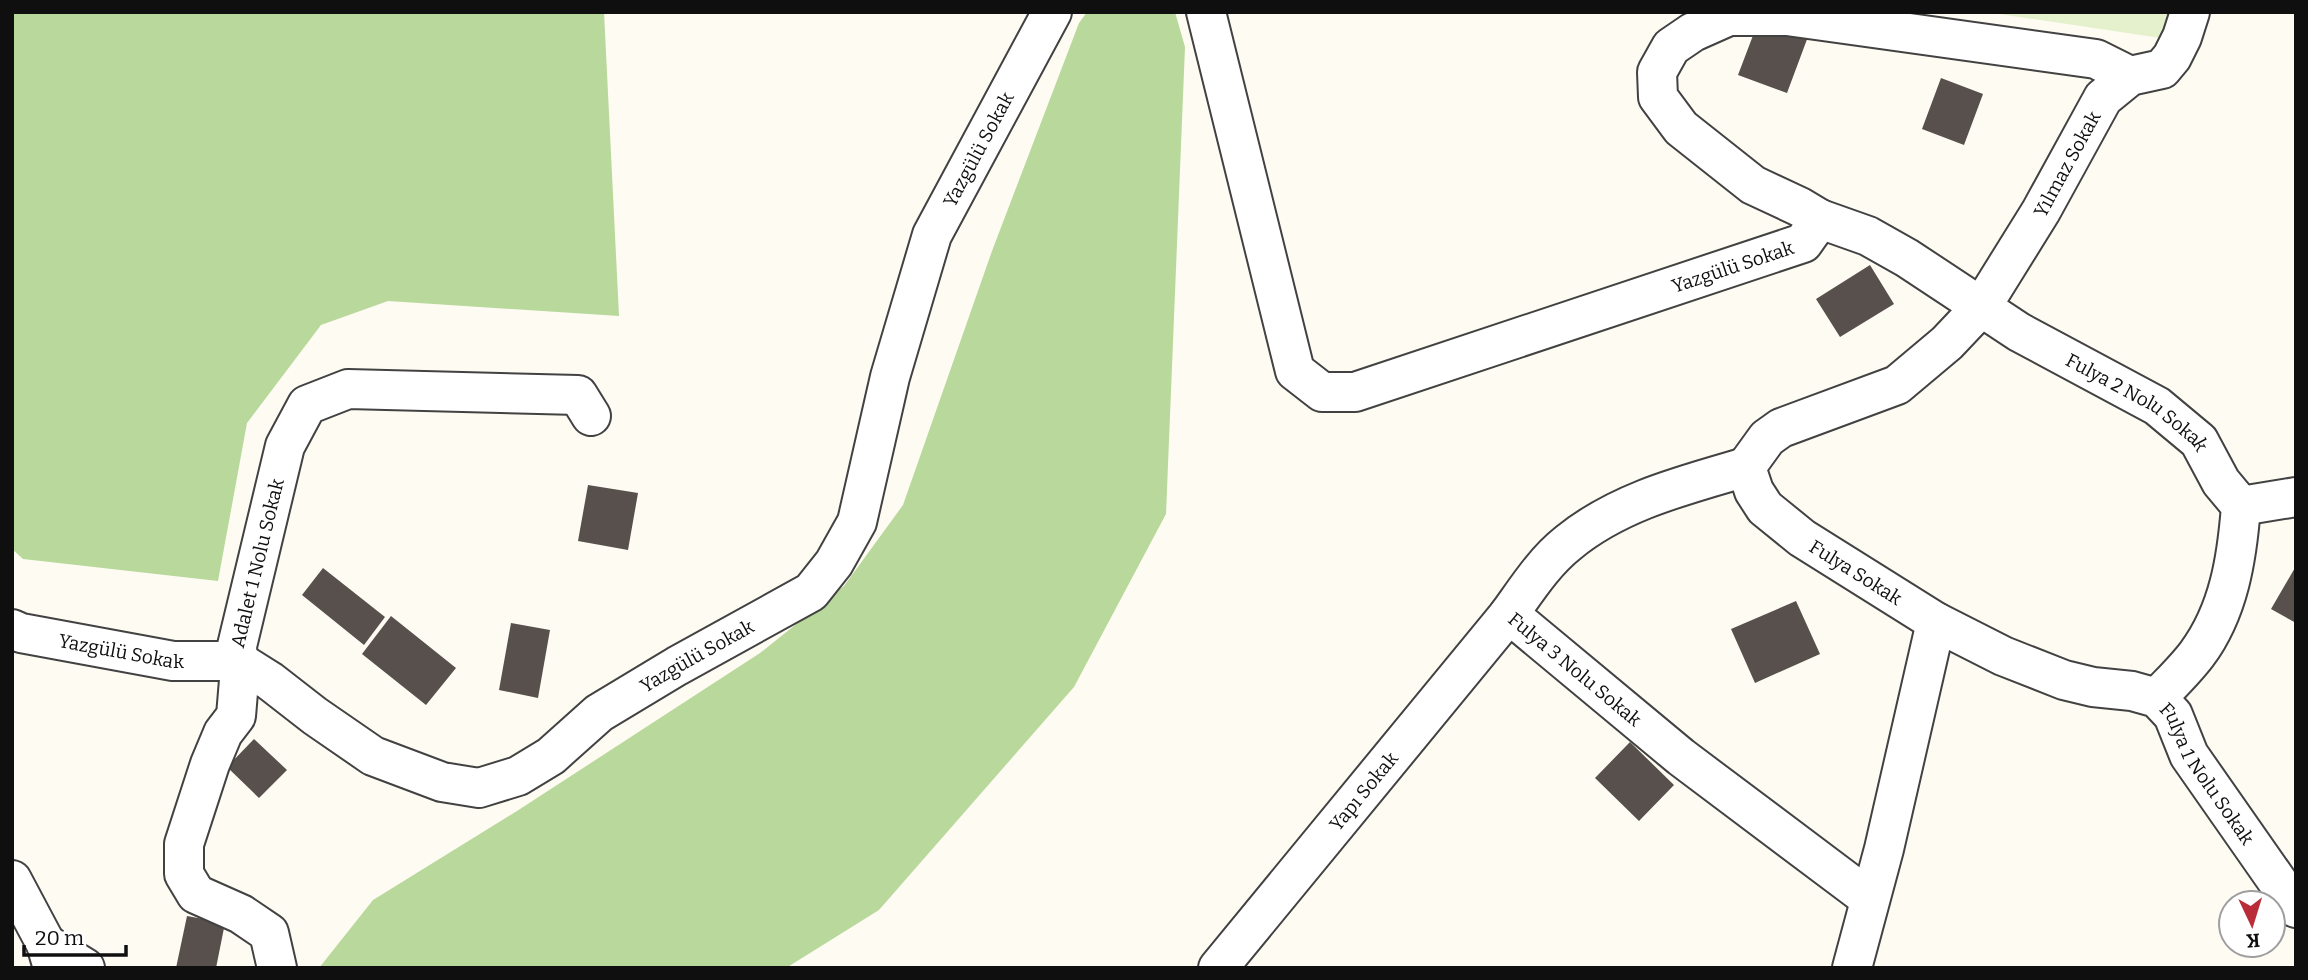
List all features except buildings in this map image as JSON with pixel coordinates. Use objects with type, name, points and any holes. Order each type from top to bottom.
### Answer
[{"type":"street","name":"Yazgülü Sokak","points":[[12,629],[21,633],[173,661],[238,661],[373,756],[442,782],[479,788],[518,776],[551,756],[599,713],[677,666],[811,592],[834,563],[857,522],[890,376],[932,235],[1052,12]]},
{"type":"street","name":"Yazgülü Sokak","points":[[1206,12],[1295,371],[1322,393],[1355,393],[1803,243],[1820,219]]},
{"type":"street","name":"Yılmaz Sokak","points":[[1982,306],[2041,211],[2104,98],[2130,76],[2162,69],[2182,37],[2190,12]]},
{"type":"street","points":[[1820,219],[1752,185],[1681,128],[1658,97],[1657,72],[1671,47],[1693,32],[1729,16],[1787,16],[2096,59],[2130,76]]},
{"type":"street","name":"Fulya 2 Nolu Sokak","points":[[1820,219],[1868,236],[1907,258],[2019,332],[2157,406],[2199,441],[2221,482],[2241,506]]},
{"type":"street","points":[[1746,467],[1767,438],[1781,428],[1897,385],[1947,343],[1982,306]]},
{"type":"street","name":"Adalet 1 Nolu Sokak","points":[[276,968],[269,933],[241,914],[196,894],[184,874],[184,844],[209,764],[223,733],[236,716],[239,680],[237,646],[285,446],[307,405],[348,389],[578,395],[591,416]]},
{"type":"street","name":"Fulya 3 Nolu Sokak","points":[[1746,467],[1638,501],[1600,521],[1567,543],[1538,573],[1509,614],[1681,757],[1870,899]]},
{"type":"street","name":"Fulya Sokak","points":[[1746,467],[1754,491],[1774,516],[1802,538],[1936,622]]},
{"type":"street","points":[[2157,698],[2198,653],[2226,600],[2238,541],[2241,506],[2296,497]]},
{"type":"street","name":"Yapı Sokak","points":[[1218,968],[1509,614]]},
{"type":"street","points":[[1852,968],[1884,849],[1936,622]]},
{"type":"street","name":"Fulya 1 Nolu Sokak","points":[[1936,622],[2003,656],[2064,680],[2093,687],[2132,691],[2157,698],[2173,715],[2189,755],[2296,908]]},
{"type":"street","points":[[12,880],[49,956],[85,968]]},
{"type":"green space","points":[[12,12],[604,12],[619,316],[388,301],[321,325],[247,423],[218,581],[23,559],[12,549]]},
{"type":"green space","points":[[1087,12],[1175,12],[1185,47],[1166,514],[1074,687],[879,910],[786,968],[319,968],[373,900],[517,811],[760,653],[844,586],[903,505],[992,251],[1079,23]]},
{"type":"green space","points":[[1986,12],[2177,12],[2167,39]]}]
